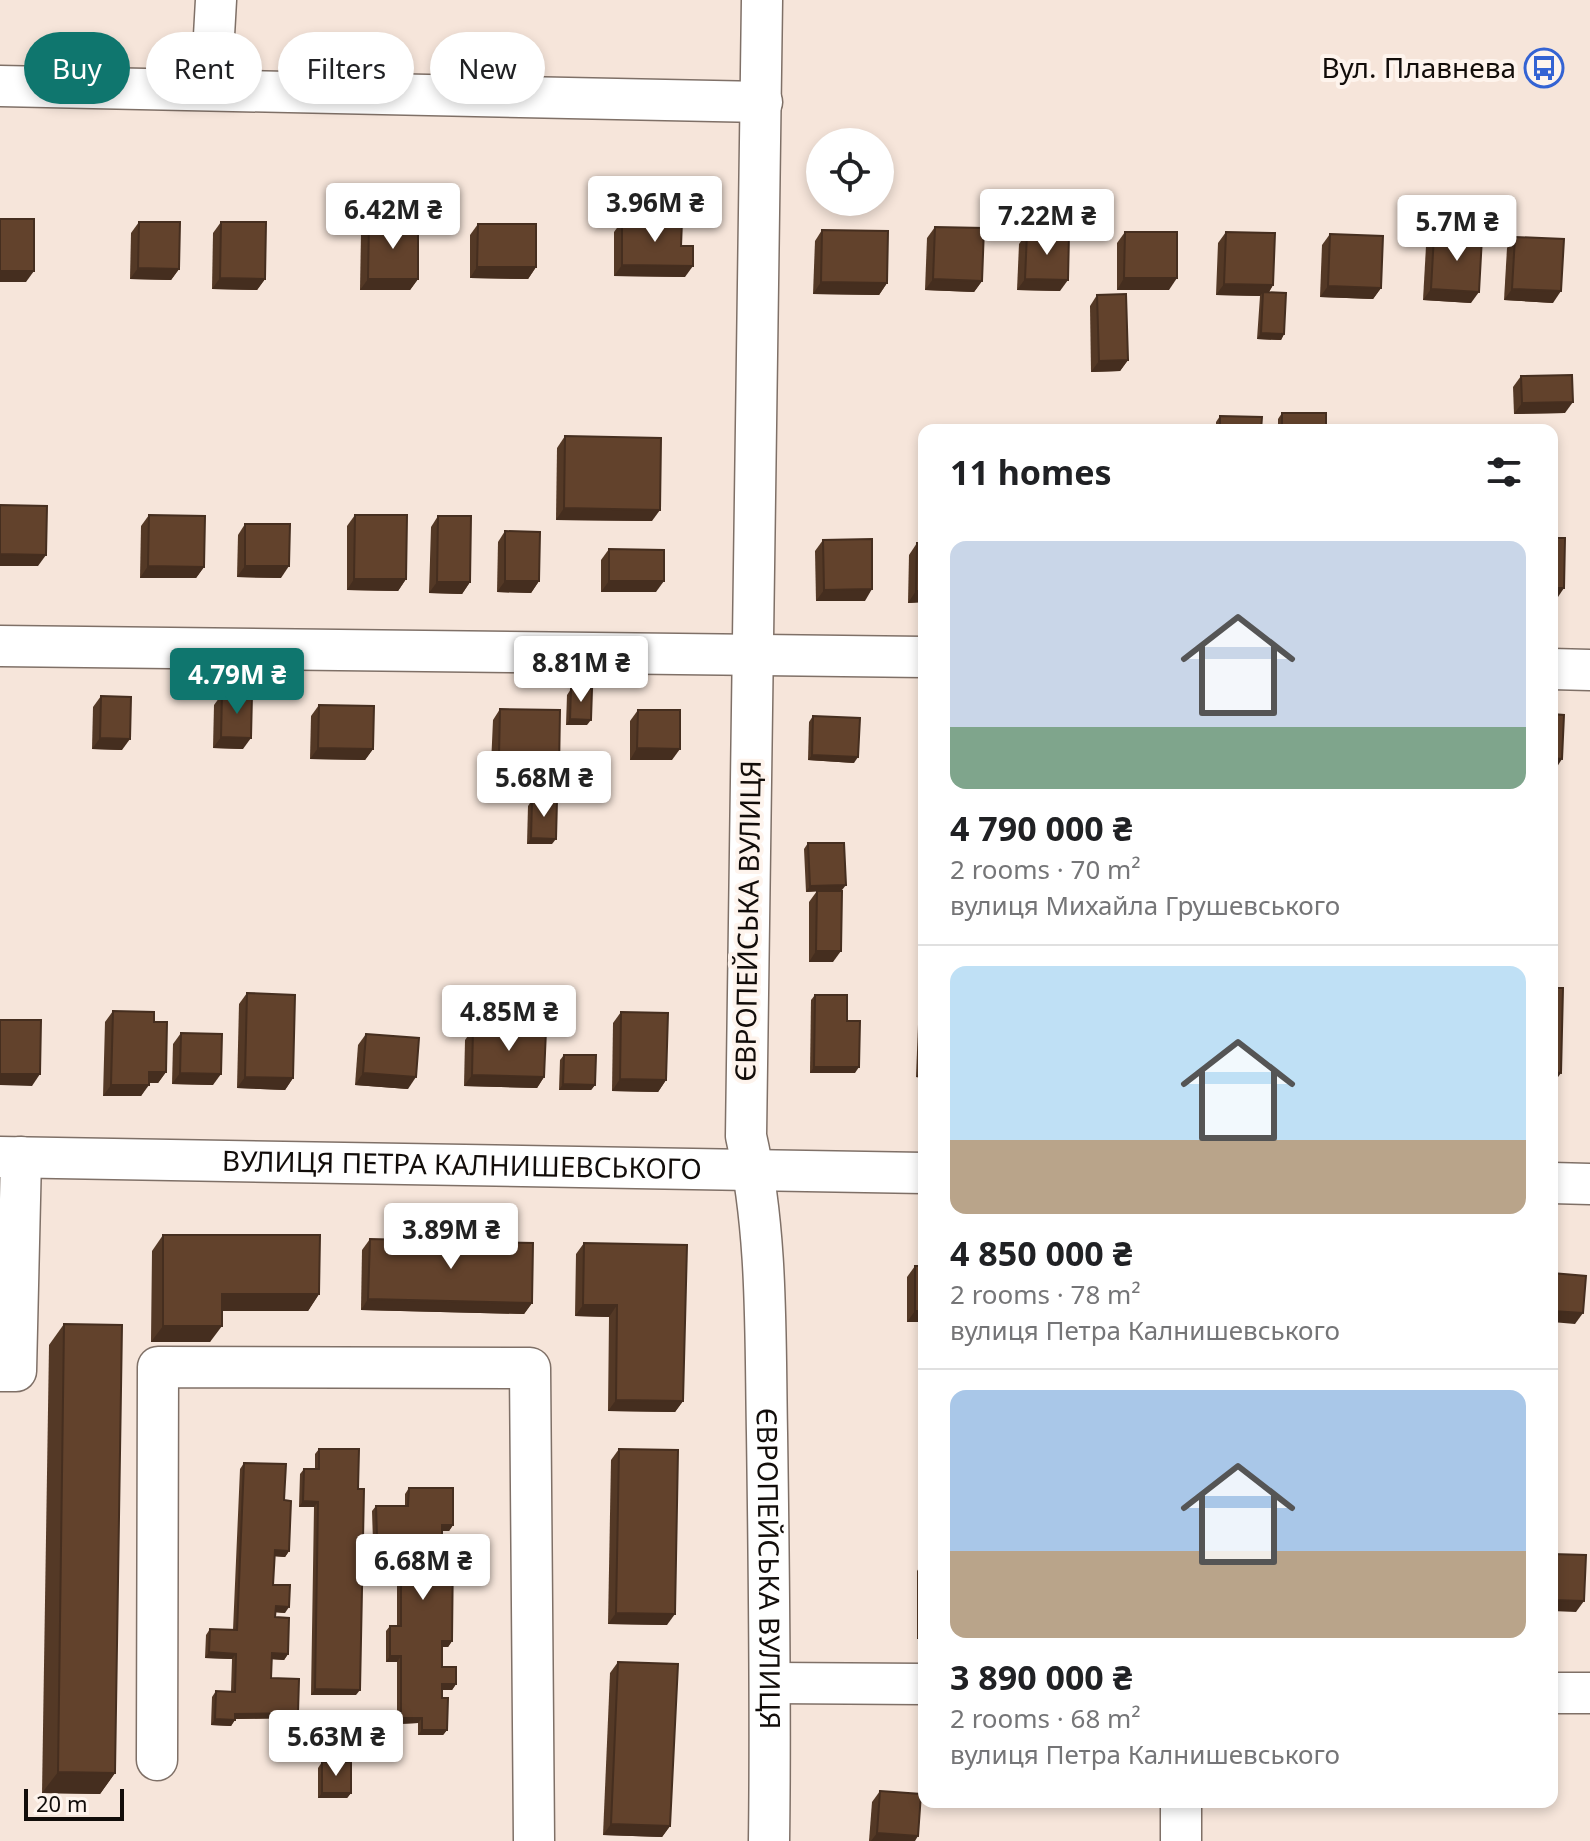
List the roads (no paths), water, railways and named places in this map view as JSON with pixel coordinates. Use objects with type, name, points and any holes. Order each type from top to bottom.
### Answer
[{"type":"street","points":[[214,32],[216,0]]},
{"type":"street","name":"ЄВРОПЕЙСЬКА ВУЛИЦЯ","points":[[762,0],[750,654],[746,1136],[754,1170],[764,1262],[772,1683],[769,1841]]},
{"type":"street","points":[[0,86],[146,88]]},
{"type":"street","points":[[262,90],[762,102]]},
{"type":"street","points":[[0,646],[918,657]]},
{"type":"street","points":[[1558,669],[1590,670]]},
{"type":"street","points":[[0,1371],[16,1371],[10,1157]]},
{"type":"street","name":"ВУЛИЦЯ ПЕТРА КАЛНИШЕВСЬКОГО","points":[[10,1157],[918,1173]]},
{"type":"street","points":[[1558,1183],[1590,1184]]},
{"type":"street","points":[[157,1760],[158,1367],[530,1368],[534,1841]]},
{"type":"street","points":[[772,1683],[918,1684]]},
{"type":"street","points":[[1558,1693],[1590,1693]]},
{"type":"street","points":[[1181,1808],[1181,1841]]},
{"type":"place","name":"Вул. Плавнева","points":[[1544,68]]}]
